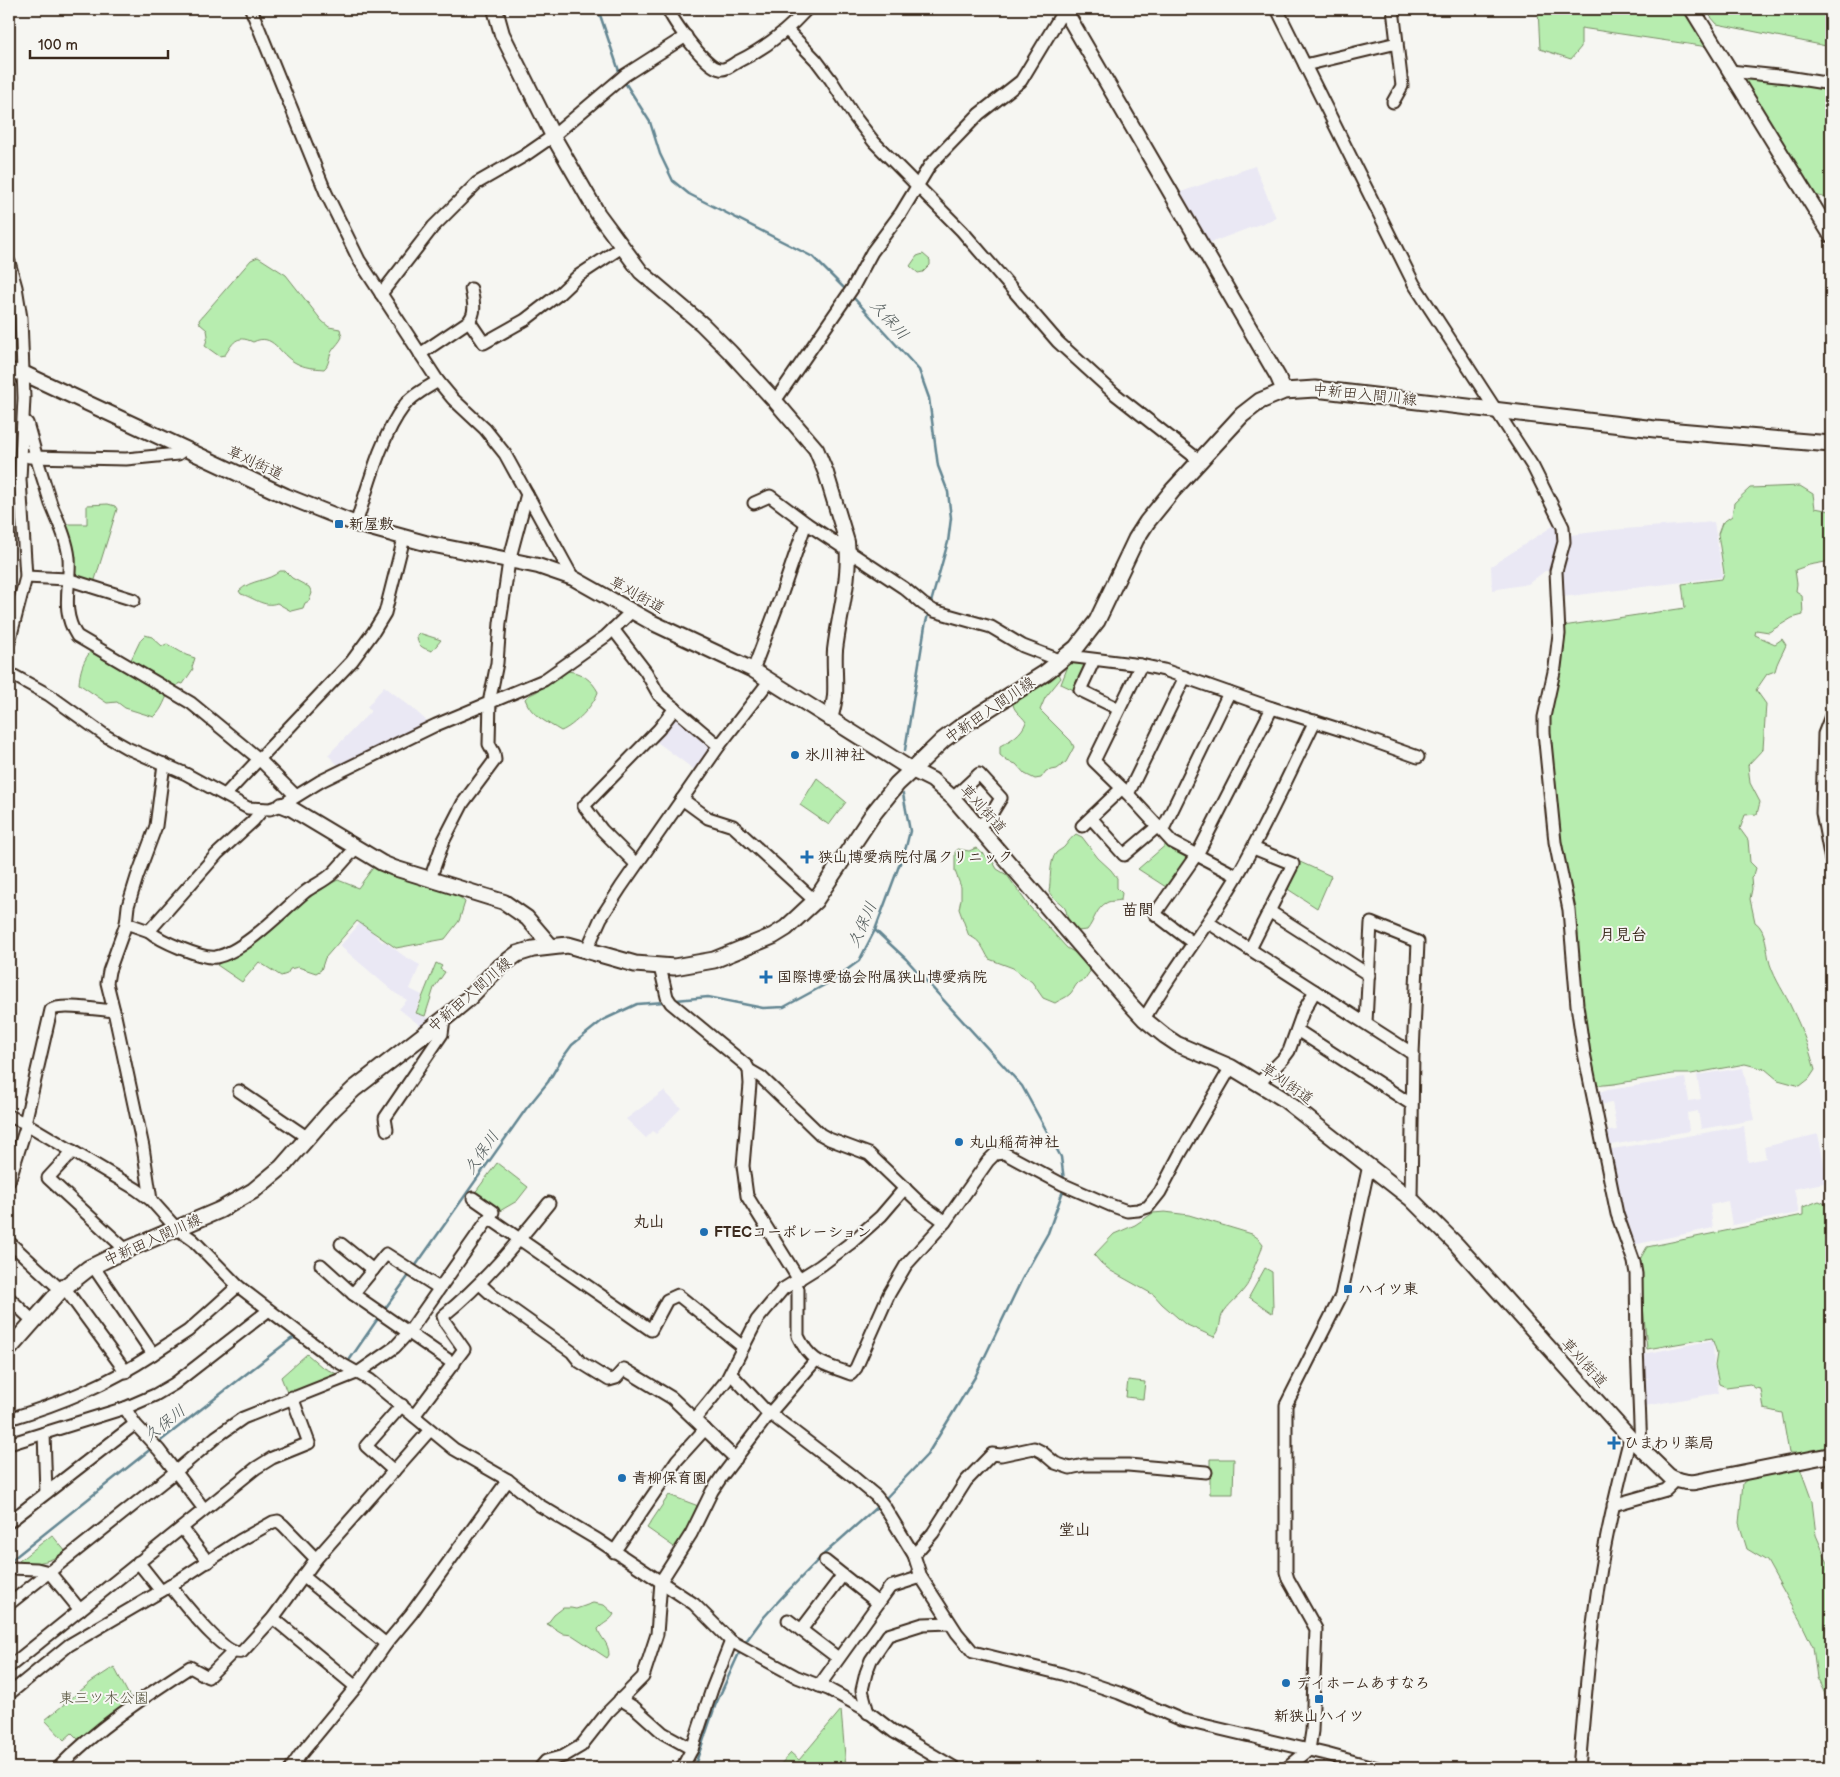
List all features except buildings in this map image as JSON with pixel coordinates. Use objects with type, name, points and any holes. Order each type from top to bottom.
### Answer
[{"type":"main road","name":"中新田入間川線","points":[[9,1349],[32,1321],[63,1289],[93,1266],[220,1210],[253,1191],[282,1167],[354,1088],[444,1019],[468,999],[497,969],[517,954],[533,949],[568,945],[622,961],[660,967],[674,967],[714,960],[765,939],[786,928],[815,901],[873,814],[897,784],[943,740],[1065,658],[1087,635],[1097,621],[1136,540],[1173,490],[1250,408],[1260,401],[1284,391],[1315,389],[1655,429],[1831,444]]},
{"type":"street","points":[[251,9],[326,193],[359,260],[438,381],[453,399],[485,429],[506,454],[573,578]]},
{"type":"street","points":[[495,9],[502,34],[553,136],[598,214],[622,248],[641,272],[702,324],[775,400],[816,449],[826,473],[848,551],[848,570],[835,652],[835,696],[830,719]]},
{"type":"street","points":[[668,9],[686,36],[709,64],[718,69],[725,69],[756,52],[786,30],[807,9]]},
{"type":"street","points":[[1277,9],[1414,284],[1535,471],[1563,527],[1564,542],[1556,571],[1559,634],[1555,667],[1544,717],[1544,732],[1555,842],[1569,910],[1577,1005],[1584,1053],[1617,1214],[1634,1262],[1636,1274],[1642,1450]]},
{"type":"street","points":[[1393,9],[1402,86],[1393,102]]},
{"type":"street","points":[[1692,9],[1831,235]]},
{"type":"street","points":[[775,400],[849,293],[872,252],[902,213],[930,165],[979,114],[1021,81],[1066,10],[1278,377],[1284,391]]},
{"type":"street","points":[[786,30],[816,60],[874,142],[987,258],[1058,342],[1122,399],[1200,461]]},
{"type":"street","points":[[381,294],[433,227],[477,182],[524,156],[553,136],[620,78],[686,36]]},
{"type":"street","points":[[1305,65],[1397,43]]},
{"type":"street","points":[[1730,71],[1831,84]]},
{"type":"street","points":[[470,321],[484,343],[525,320],[559,294],[578,276],[622,248]]},
{"type":"street","points":[[9,262],[16,287],[21,318],[16,372],[24,420],[20,455],[20,479],[26,576],[9,642]]},
{"type":"street","points":[[420,354],[470,321],[473,316],[474,304],[471,289]]},
{"type":"street","name":"草刈街道","points":[[16,372],[286,496],[356,524],[404,538],[538,566],[573,578],[632,612],[753,670],[912,770],[932,780],[953,798],[1144,1019],[1178,1044],[1230,1066],[1282,1098],[1411,1198],[1456,1244],[1630,1438],[1659,1468],[1676,1480]]},
{"type":"street","points":[[356,524],[380,451],[398,416],[413,397],[438,381]]},
{"type":"street","points":[[24,420],[61,529],[68,558],[68,608],[71,626],[77,636],[191,703],[260,759],[296,796]]},
{"type":"street","points":[[20,455],[36,458],[126,460],[178,454],[185,449]]},
{"type":"street","points":[[430,880],[444,840],[463,803],[495,760],[494,753],[489,744],[490,703],[509,561],[527,494]]},
{"type":"street","points":[[754,503],[770,496],[806,523],[904,588],[934,611],[991,626],[1023,646],[1065,658],[1141,665],[1164,670],[1418,757]]},
{"type":"street","points":[[753,670],[806,523]]},
{"type":"street","points":[[226,794],[352,661],[381,621],[393,584],[404,538]]},
{"type":"street","points":[[26,576],[67,579],[134,600]]},
{"type":"street","points":[[9,673],[49,695],[106,736],[127,748],[186,774],[226,794],[248,808],[270,809],[282,805],[321,781],[436,725],[544,680],[613,629],[632,612]]},
{"type":"street","points":[[613,629],[646,672],[659,695],[719,746]]},
{"type":"street","points":[[1094,660],[1080,690],[1119,709]]},
{"type":"street","points":[[1141,665],[1094,761],[1125,791],[1172,842],[1237,876]]},
{"type":"street","points":[[1185,677],[1125,791],[1087,822],[1124,855],[1160,828],[1229,693]]},
{"type":"street","points":[[587,950],[601,918],[636,864],[719,746],[770,680]]},
{"type":"street","points":[[636,864],[602,830],[584,806],[659,729],[675,708]]},
{"type":"street","points":[[1193,942],[1155,914],[1196,855],[1272,708]]},
{"type":"street","points":[[1831,716],[1824,734],[1822,813],[1831,860]]},
{"type":"street","points":[[1144,1019],[1193,942],[1209,923],[1237,876],[1314,722]]},
{"type":"street","points":[[151,1200],[144,1146],[107,983],[126,923],[128,906],[137,877],[156,826],[164,764]]},
{"type":"street","points":[[953,798],[979,774],[1001,798],[990,816],[978,827]]},
{"type":"street","points":[[682,799],[708,818],[733,826],[815,901]]},
{"type":"street","points":[[282,805],[292,808],[356,848],[394,868],[504,902],[527,918],[551,946]]},
{"type":"street","points":[[149,931],[217,854],[253,821],[263,809]]},
{"type":"street","points":[[126,923],[149,931],[154,936],[204,956],[215,958],[245,942],[307,890],[329,876],[356,848]]},
{"type":"street","points":[[1250,949],[1293,864],[1252,848]]},
{"type":"street","points":[[1269,911],[1369,975]]},
{"type":"street","points":[[1209,923],[1413,1054]]},
{"type":"street","points":[[1366,1024],[1371,923],[1418,942],[1413,1054],[1411,1198]]},
{"type":"street","points":[[660,967],[667,997],[671,1003],[747,1066],[749,1070],[761,1077],[820,1134],[828,1139],[869,1154],[922,1204],[945,1222]]},
{"type":"street","points":[[1259,1083],[1283,1060],[1289,1050],[1303,1012],[1315,991]]},
{"type":"street","points":[[9,1181],[26,1123],[51,1010],[56,1007],[66,1006],[114,1011]]},
{"type":"street","points":[[387,1130],[385,1118],[442,1034],[444,1019]]},
{"type":"street","points":[[1297,1030],[1412,1104]]},
{"type":"street","points":[[749,1070],[750,1084],[743,1166],[745,1191],[797,1281],[798,1336],[815,1361],[851,1374],[856,1368],[898,1277],[914,1255],[945,1222],[995,1154],[1004,1153],[1010,1155],[1064,1185],[1128,1211],[1148,1207],[1160,1192],[1230,1066]]},
{"type":"street","points":[[239,1091],[308,1138]]},
{"type":"street","points":[[9,1116],[26,1123],[108,1171],[151,1200],[176,1228],[194,1240],[238,1286],[333,1359],[359,1372],[454,1449],[508,1480],[539,1505],[598,1540],[694,1604],[737,1644],[797,1677],[862,1708],[894,1732],[955,1768]]},
{"type":"street","points":[[73,1151],[48,1178],[126,1250]]},
{"type":"street","points":[[1286,1768],[1309,1750],[1312,1731],[1316,1629],[1286,1572],[1286,1405],[1341,1296],[1369,1165]]},
{"type":"street","points":[[695,1419],[731,1374],[742,1347],[757,1320],[783,1289],[852,1242],[881,1216],[905,1188]]},
{"type":"street","points":[[9,1604],[216,1437],[243,1418],[359,1372],[395,1347],[409,1332],[493,1212],[473,1198]]},
{"type":"street","points":[[414,1416],[464,1349],[445,1322],[443,1316],[480,1284],[549,1203]]},
{"type":"street","points":[[489,1218],[651,1330],[668,1300],[678,1295],[742,1347]]},
{"type":"street","points":[[9,1236],[11,1238],[9,1241],[63,1289],[126,1372]]},
{"type":"street","points":[[341,1244],[373,1270]]},
{"type":"street","points":[[353,1294],[386,1254],[439,1288]]},
{"type":"street","points":[[321,1265],[353,1294],[454,1364]]},
{"type":"street","points":[[93,1266],[153,1354]]},
{"type":"street","points":[[480,1284],[572,1352],[580,1362],[609,1380],[616,1378],[624,1369],[672,1398],[736,1459]]},
{"type":"street","points":[[9,1419],[74,1398],[126,1372],[188,1331],[238,1286]]},
{"type":"street","points":[[9,1298],[32,1321]]},
{"type":"street","points":[[9,1444],[124,1408],[154,1395],[174,1384],[269,1310]]},
{"type":"street","points":[[540,1768],[546,1761],[564,1756],[581,1746],[607,1712],[646,1672],[657,1634],[660,1581],[691,1534],[712,1492],[770,1413],[815,1361]]},
{"type":"street","points":[[731,1374],[764,1409],[876,1496],[914,1555],[921,1577],[950,1623],[966,1645],[976,1653],[1062,1674],[1119,1693],[1182,1720],[1377,1768]]},
{"type":"street","points":[[9,1667],[204,1509],[272,1458],[309,1443],[292,1397]]},
{"type":"street","points":[[394,1471],[366,1446],[402,1405]]},
{"type":"street","points":[[124,1408],[204,1509]]},
{"type":"street","points":[[9,1522],[135,1424]]},
{"type":"street","points":[[614,1552],[677,1460],[705,1429]]},
{"type":"street","points":[[138,1562],[213,1636],[233,1652],[239,1654],[274,1618],[316,1559],[430,1430]]},
{"type":"street","points":[[44,1433],[46,1493]]},
{"type":"street","points":[[1579,1768],[1601,1567],[1613,1505],[1630,1438]]},
{"type":"street","points":[[914,1555],[933,1533],[966,1482],[992,1454],[1001,1455],[1034,1448],[1055,1463],[1070,1468],[1084,1465],[1128,1465],[1206,1472]]},
{"type":"street","points":[[1613,1505],[1666,1490],[1676,1480],[1694,1482],[1831,1455]]},
{"type":"street","points":[[291,1768],[411,1614],[508,1480]]},
{"type":"street","points":[[9,1694],[69,1645],[166,1589],[239,1541],[273,1522],[278,1521],[283,1525],[316,1559]]},
{"type":"street","points":[[182,1528],[208,1562]]},
{"type":"street","points":[[825,1561],[878,1603]]},
{"type":"street","points":[[9,1568],[37,1569],[49,1572],[80,1610]]},
{"type":"street","points":[[303,1576],[386,1644]]},
{"type":"street","points":[[801,1630],[842,1576]]},
{"type":"street","points":[[819,1686],[890,1587],[921,1577]]},
{"type":"street","points":[[274,1618],[356,1686]]},
{"type":"street","points":[[788,1620],[838,1658]]},
{"type":"street","points":[[868,1713],[862,1690],[866,1673],[871,1660],[888,1635],[923,1624],[950,1623]]},
{"type":"street","points":[[682,1768],[692,1749],[712,1689],[737,1644]]},
{"type":"street","points":[[58,1768],[72,1753],[182,1672],[190,1667],[208,1677],[233,1652]]},
{"type":"street","points":[[620,1699],[635,1708],[664,1733],[692,1749]]},
{"type":"shaded area","points":[[1255,166],[1276,218],[1207,244],[1178,193]]},
{"type":"shaded area","points":[[1714,522],[1723,577],[1562,597],[1560,570],[1569,548],[1570,535]]},
{"type":"shaded area","points":[[1556,524],[1559,533],[1559,545],[1552,571],[1545,571],[1528,584],[1492,590],[1491,566]]},
{"type":"shaded area","points":[[384,686],[428,722],[427,725],[340,767],[328,755],[371,711],[367,707]]},
{"type":"shaded area","points":[[676,712],[714,744],[696,771],[653,739]]},
{"type":"shaded area","points":[[362,921],[382,942],[384,941],[420,965],[410,989],[422,995],[415,1013],[432,1019],[422,1027],[399,1009],[407,1000],[395,993],[340,946]]},
{"type":"shaded area","points":[[1743,1068],[1754,1120],[1701,1129],[1698,1111],[1687,1113],[1689,1131],[1606,1146],[1604,1132],[1617,1130],[1612,1103],[1598,1105],[1596,1092],[1685,1078],[1689,1101],[1701,1099],[1697,1075]]},
{"type":"shaded area","points":[[664,1091],[681,1108],[656,1134],[653,1131],[646,1138],[626,1119]]},
{"type":"shaded area","points":[[1744,1126],[1748,1162],[1766,1158],[1764,1147],[1818,1134],[1828,1182],[1794,1189],[1799,1213],[1732,1225],[1728,1201],[1710,1205],[1713,1228],[1633,1245],[1622,1221],[1607,1150]]},
{"type":"shaded area","points":[[1713,1340],[1714,1365],[1710,1366],[1714,1366],[1719,1393],[1645,1406],[1644,1380],[1650,1378],[1645,1378],[1644,1354]]},
{"type":"green space","points":[[1538,9],[1685,9],[1708,47],[1581,28],[1581,47],[1571,59],[1540,49]]},
{"type":"green space","points":[[1704,9],[1831,9],[1831,47],[1717,24]]},
{"type":"green space","points":[[1738,77],[1811,85],[1831,90],[1831,199],[1815,195]]},
{"type":"green space","points":[[923,254],[930,260],[930,265],[923,272],[918,273],[910,266],[917,256]]},
{"type":"green space","points":[[258,257],[286,275],[322,321],[329,327],[340,329],[342,337],[332,351],[324,369],[306,367],[296,363],[276,345],[266,340],[253,342],[239,339],[225,355],[219,356],[205,346],[208,336],[207,330],[200,324],[199,320],[251,260]]},
{"type":"green space","points":[[1800,486],[1813,494],[1815,508],[1831,511],[1831,561],[1795,570],[1796,591],[1802,595],[1803,615],[1792,618],[1769,632],[1756,630],[1755,635],[1775,644],[1782,639],[1786,645],[1775,671],[1767,674],[1756,690],[1766,704],[1763,749],[1748,765],[1750,783],[1760,802],[1757,814],[1745,815],[1740,829],[1748,840],[1750,862],[1756,868],[1751,878],[1752,889],[1750,899],[1755,922],[1762,930],[1772,970],[1799,1024],[1815,1070],[1809,1079],[1800,1086],[1778,1080],[1765,1069],[1745,1064],[1691,1074],[1673,1074],[1594,1086],[1559,842],[1547,719],[1560,671],[1563,626],[1685,608],[1682,584],[1722,579],[1724,573],[1718,534],[1722,523],[1732,516],[1734,503],[1750,488]]},
{"type":"green space","points":[[108,504],[115,506],[117,509],[94,583],[73,578],[63,524],[87,524],[87,505]]},
{"type":"green space","points":[[280,571],[285,571],[292,578],[309,587],[312,593],[309,601],[305,603],[303,608],[291,611],[277,603],[259,602],[241,594],[239,591],[249,584],[275,575]]},
{"type":"green space","points":[[419,633],[441,640],[432,651],[428,650],[419,644],[417,635]]},
{"type":"green space","points":[[145,635],[152,637],[162,646],[167,644],[195,658],[193,669],[183,684],[179,683],[176,687],[171,688],[162,707],[154,717],[125,708],[117,702],[107,703],[79,684],[82,666],[92,650],[127,668],[141,639]]},
{"type":"green space","points":[[1073,663],[1085,664],[1087,668],[1076,691],[1061,684],[1068,666]]},
{"type":"green space","points":[[567,671],[586,677],[598,692],[583,714],[572,725],[561,731],[535,714],[525,699]]},
{"type":"green space","points":[[1059,674],[1061,678],[1045,698],[1040,710],[1071,741],[1074,747],[1066,762],[1057,769],[1046,771],[1041,778],[1035,779],[1025,774],[1016,764],[1007,761],[1000,755],[1000,746],[1019,733],[1026,722],[1015,710],[1013,701],[1054,675]]},
{"type":"green space","points":[[817,778],[846,802],[829,825],[800,805]]},
{"type":"green space","points":[[1076,834],[1082,837],[1098,858],[1111,870],[1117,878],[1117,888],[1122,893],[1121,900],[1108,902],[1101,907],[1087,930],[1077,931],[1070,923],[1064,907],[1049,892],[1051,866],[1054,857]]},
{"type":"green space","points":[[1168,843],[1188,855],[1189,859],[1169,889],[1138,869]]},
{"type":"green space","points":[[976,848],[993,862],[997,869],[1007,875],[1029,906],[1067,948],[1074,952],[1091,970],[1067,997],[1055,1003],[1043,998],[1032,982],[1013,968],[989,959],[979,942],[969,936],[959,909],[961,887],[955,871],[955,852],[958,849],[969,851]]},
{"type":"green space","points":[[1300,862],[1331,876],[1317,908],[1286,888]]},
{"type":"green space","points":[[375,865],[454,892],[465,902],[459,921],[445,939],[396,948],[357,921],[325,958],[321,970],[316,973],[298,967],[290,969],[287,974],[281,976],[259,962],[242,982],[217,965],[248,945],[304,896],[338,880],[358,888]]},
{"type":"green space","points":[[436,963],[442,966],[440,969],[445,972],[434,988],[425,1016],[416,1013]]},
{"type":"green space","points":[[497,1163],[528,1187],[517,1201],[498,1212],[474,1194]]},
{"type":"green space","points":[[1819,1201],[1830,1206],[1831,1209],[1831,1446],[1805,1453],[1789,1453],[1782,1413],[1764,1409],[1761,1389],[1755,1388],[1750,1384],[1726,1387],[1719,1384],[1715,1366],[1717,1353],[1712,1338],[1647,1349],[1639,1261],[1647,1247],[1803,1215],[1803,1207]]},
{"type":"green space","points":[[1165,1212],[1189,1215],[1252,1234],[1263,1244],[1248,1284],[1224,1311],[1218,1332],[1214,1337],[1185,1324],[1154,1295],[1111,1271],[1094,1255],[1114,1234],[1135,1225],[1153,1213]]},
{"type":"green space","points":[[1265,1268],[1272,1272],[1272,1313],[1249,1297]]},
{"type":"green space","points":[[307,1354],[322,1367],[339,1375],[288,1395],[281,1377]]},
{"type":"green space","points":[[1128,1380],[1145,1382],[1143,1399],[1126,1397]]},
{"type":"green space","points":[[1210,1459],[1234,1459],[1233,1494],[1210,1494]]},
{"type":"green space","points":[[1800,1468],[1812,1501],[1816,1535],[1831,1570],[1831,1706],[1817,1678],[1813,1647],[1801,1622],[1767,1561],[1747,1549],[1739,1523],[1743,1483],[1755,1474]]},
{"type":"green space","points":[[669,1495],[701,1507],[677,1549],[647,1528]]},
{"type":"green space","points":[[52,1535],[66,1552],[39,1563],[22,1564],[19,1561]]},
{"type":"green space","points":[[593,1603],[604,1605],[614,1614],[598,1629],[608,1647],[609,1655],[607,1658],[572,1635],[564,1634],[547,1624],[563,1608],[576,1609]]},
{"type":"green space","name":"東三ツ木公園","points":[[114,1667],[133,1703],[81,1742],[72,1733],[64,1740],[45,1720],[91,1682]]},
{"type":"green space","points":[[841,1710],[846,1768],[777,1768],[791,1753],[799,1760]]},
{"type":"waterway","name":"久保川","points":[[598,9],[620,74]]},
{"type":"waterway","name":"久保川","points":[[624,81],[650,122],[660,154],[673,181],[689,194],[813,257],[847,291]]},
{"type":"waterway","name":"久保川","points":[[852,296],[919,370],[929,398],[938,466],[948,492],[951,518],[948,542],[930,606]]},
{"type":"waterway","name":"久保川","points":[[905,750],[929,611]]},
{"type":"waterway","name":"久保川","points":[[676,1000],[708,997],[763,1008],[784,1007],[830,982],[859,961],[875,930],[906,847],[910,831],[903,794]]},
{"type":"waterway","points":[[875,930],[906,959],[1022,1086],[1061,1157],[1064,1180]]},
{"type":"waterway","name":"久保川","points":[[414,1268],[526,1109],[548,1082],[572,1045],[603,1020],[637,1004],[664,1002]]},
{"type":"waterway","points":[[883,1501],[927,1455],[975,1377],[1022,1279],[1048,1233],[1064,1188]]},
{"type":"waterway","name":"久保川","points":[[384,1310],[410,1274]]},
{"type":"waterway","name":"久保川","points":[[350,1359],[379,1317]]},
{"type":"waterway","name":"久保川","points":[[158,1443],[291,1339],[299,1339]]},
{"type":"waterway","name":"久保川","points":[[305,1344],[332,1365]]},
{"type":"waterway","name":"久保川","points":[[9,1562],[152,1448]]},
{"type":"waterway","points":[[744,1644],[764,1617],[785,1594],[823,1555],[879,1505]]},
{"type":"waterway","points":[[694,1768],[715,1706],[740,1651]]},
{"type":"place","name":"新屋敷","points":[[339,524]]},
{"type":"place","name":"氷川神社","points":[[795,755]]},
{"type":"place","name":"狭山博愛病院付属クリニック","points":[[807,857]]},
{"type":"place","name":"国際博愛協会附属狭山博愛病院","points":[[766,977]]},
{"type":"place","name":"丸山稲荷神社","points":[[959,1142]]},
{"type":"place","name":"FTECコーポレーション","points":[[704,1232]]},
{"type":"place","name":"ハイツ東","points":[[1348,1289]]},
{"type":"place","name":"ひまわり薬局","points":[[1614,1443]]},
{"type":"place","name":"青柳保育園","points":[[622,1478]]},
{"type":"place","name":"デイホームあすなろ","points":[[1286,1683]]},
{"type":"place","name":"新狭山ハイツ","points":[[1319,1699]]},
{"type":"district","name":"苗間","points":[[1138,910]]},
{"type":"district","name":"月見台","points":[[1623,935]]},
{"type":"district","name":"丸山","points":[[649,1222]]},
{"type":"district","name":"堂山","points":[[1075,1530]]}]
